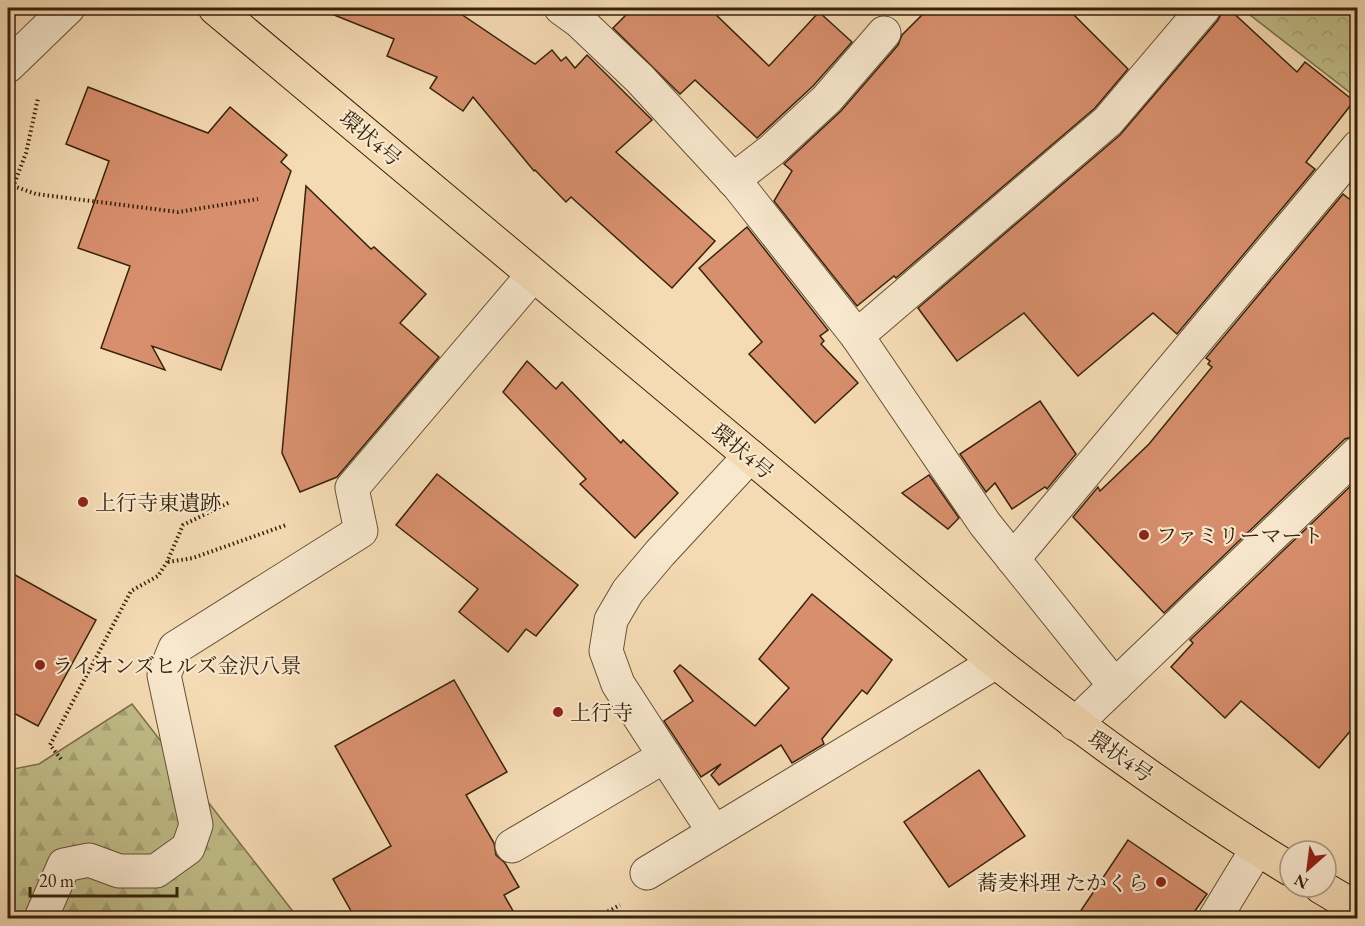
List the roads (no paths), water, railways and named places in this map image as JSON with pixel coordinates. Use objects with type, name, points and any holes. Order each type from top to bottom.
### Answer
[{"type":"main road","name":"環状4号","points":[[215,8],[996,662],[1075,724],[1278,861]]},
{"type":"main road","points":[[1338,897],[1358,909]]},
{"type":"street","points":[[8,66],[68,8]]},
{"type":"street","points":[[561,8],[579,21],[640,79],[733,180],[858,336],[985,524],[1115,686]]},
{"type":"street","points":[[858,336],[1108,121],[1204,8]]},
{"type":"street","points":[[733,180],[772,150],[827,99],[884,33]]},
{"type":"street","points":[[1013,559],[1358,147]]},
{"type":"street","points":[[41,918],[64,865],[89,860],[119,871],[156,871],[188,848],[196,825],[164,675],[175,648],[361,531],[351,488],[533,275]]},
{"type":"street","points":[[1075,724],[1358,453]]},
{"type":"street","points":[[714,832],[618,684],[606,651],[611,620],[628,591],[750,456]]},
{"type":"street","points":[[647,873],[996,662]]},
{"type":"street","points":[[513,846],[665,756]]},
{"type":"street","points":[[1215,918],[1257,849]]},
{"type":"place","name":"上行寺東遺跡","points":[[83,502]]},
{"type":"place","name":"ファミリーマート","points":[[1144,535]]},
{"type":"place","name":"ライオンズヒルズ金沢八景","points":[[40,665]]},
{"type":"place","name":"上行寺","points":[[558,712]]},
{"type":"place","name":"蕎麦料理 たかくら","points":[[1161,882]]}]
